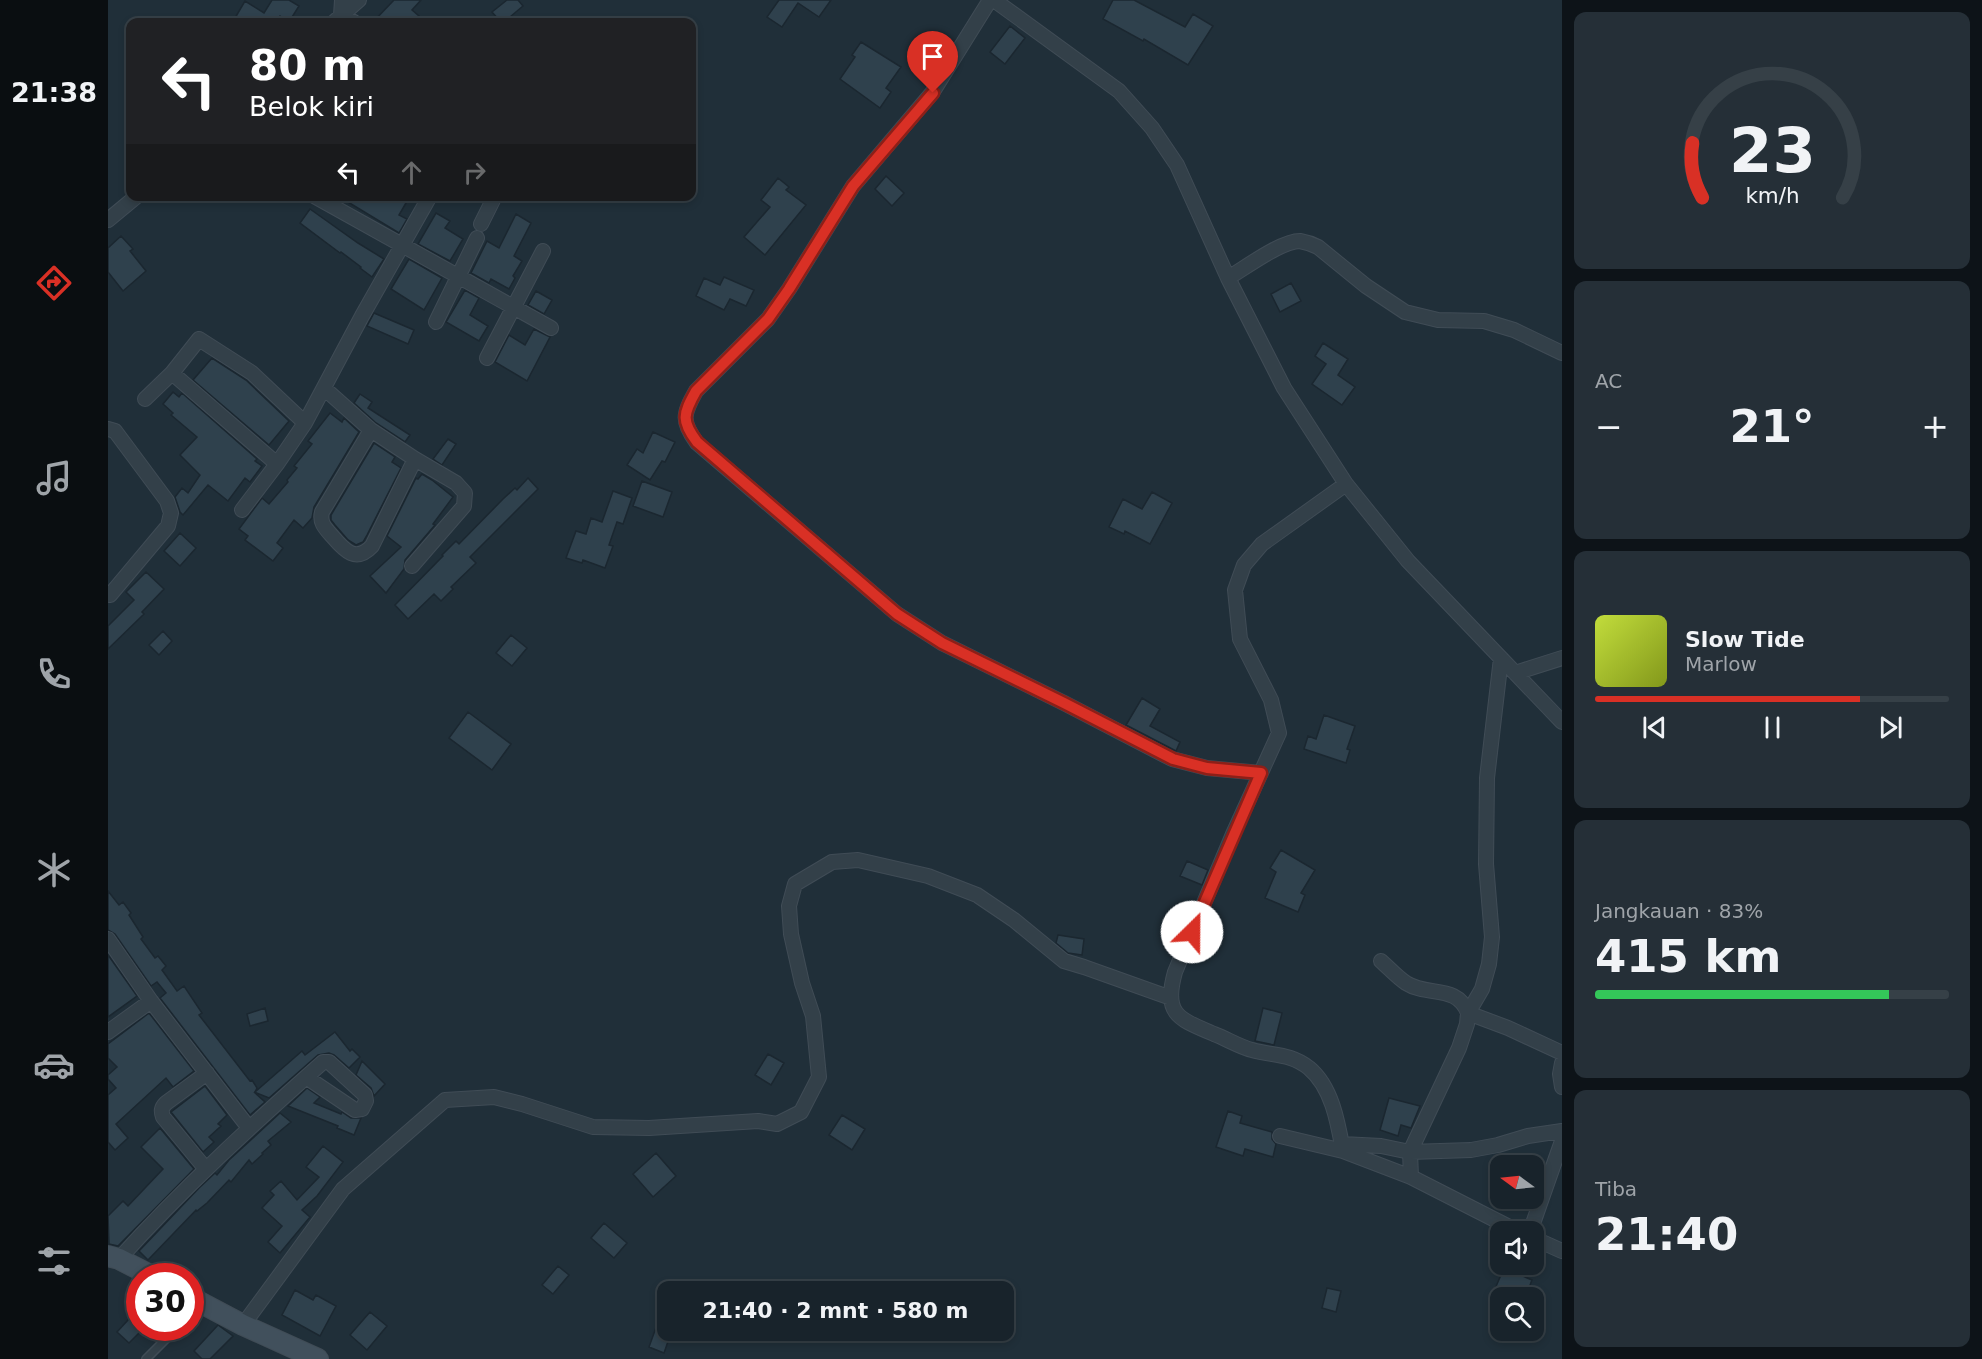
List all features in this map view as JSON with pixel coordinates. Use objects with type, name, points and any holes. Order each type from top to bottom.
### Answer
[{"type":"main road","points":[[204,1307],[318,1359]]},
{"type":"street","points":[[337,18],[342,0]]},
{"type":"street","points":[[338,18],[359,0]]},
{"type":"street","points":[[990,0],[933,93],[853,186],[768,319],[696,391],[685,418],[687,429],[697,442],[897,614],[942,643],[1173,759],[1207,768],[1261,773]]},
{"type":"street","points":[[994,0],[1119,91],[1152,128],[1177,165],[1228,278],[1284,388],[1346,484],[1408,561],[1562,722]]},
{"type":"street","points":[[108,220],[131,201]]},
{"type":"street","points":[[323,201],[551,328]]},
{"type":"street","points":[[242,510],[305,423],[427,201]]},
{"type":"street","points":[[482,224],[493,201]]},
{"type":"street","points":[[436,322],[477,238]]},
{"type":"street","points":[[1228,278],[1287,243],[1299,241],[1310,243],[1366,286],[1405,312],[1438,320],[1484,321],[1514,330],[1562,353]]},
{"type":"street","points":[[487,358],[543,251]]},
{"type":"street","points":[[145,399],[172,373],[199,339],[252,373],[305,423]]},
{"type":"street","points":[[172,373],[277,464]]},
{"type":"street","points":[[325,389],[370,430],[456,483],[465,493],[465,500],[458,513],[412,566]]},
{"type":"street","points":[[108,429],[115,431],[161,492],[171,513],[168,526],[110,595]]},
{"type":"street","points":[[370,430],[322,512],[324,527],[343,549],[356,554],[363,553],[372,546],[415,459]]},
{"type":"street","points":[[1343,1148],[1335,1110],[1325,1089],[1310,1068],[1293,1058],[1253,1050],[1182,1020],[1174,1011],[1171,985],[1279,733],[1271,700],[1240,639],[1235,590],[1244,566],[1262,544],[1346,484]]},
{"type":"street","points":[[1411,1177],[1410,1152],[1459,1048],[1468,1013],[1482,988],[1489,963],[1492,937],[1486,864],[1487,778],[1501,658]]},
{"type":"street","points":[[1515,674],[1562,658]]},
{"type":"street","points":[[243,1325],[343,1189],[445,1100],[494,1097],[593,1127],[649,1128],[758,1121],[777,1124],[801,1112],[819,1077],[813,1016],[802,983],[791,934],[789,906],[795,884],[832,862],[858,860],[928,876],[948,884],[977,896],[1014,920],[1064,961],[1171,998]]},
{"type":"street","points":[[108,939],[151,1001],[249,1128]]},
{"type":"street","points":[[1381,961],[1407,984],[1456,996],[1464,1004],[1468,1013],[1508,1028],[1562,1053]]},
{"type":"street","points":[[108,1032],[151,1001]]},
{"type":"street","points":[[1562,1063],[1560,1074],[1562,1087]]},
{"type":"street","points":[[205,1168],[161,1113],[166,1103],[207,1073]]},
{"type":"street","points":[[113,1257],[205,1168],[306,1077]]},
{"type":"street","points":[[1343,1148],[1381,1146],[1410,1152],[1471,1150],[1547,1132],[1562,1131]]},
{"type":"street","points":[[1280,1136],[1343,1148],[1411,1177],[1497,1221]]},
{"type":"street","points":[[1534,1221],[1562,1140]]},
{"type":"street","points":[[1544,1243],[1562,1251]]},
{"type":"lane","points":[[146,1359],[164,1341]]},
{"type":"building","points":[[272,0],[289,0],[299,6],[292,18],[280,16],[279,18],[235,18],[245,1],[264,13]]},
{"type":"building","points":[[394,0],[421,0],[412,10],[421,18],[377,18]]},
{"type":"building","points":[[507,0],[518,0],[523,6],[509,18],[497,18],[492,12]]},
{"type":"building","points":[[779,0],[831,0],[819,17],[798,3],[782,27],[767,17]]},
{"type":"building","points":[[1113,0],[1134,0],[1185,27],[1193,14],[1213,26],[1188,65],[1144,39],[1143,41],[1103,19]]},
{"type":"building","points":[[1010,26],[1025,38],[1005,64],[990,52]]},
{"type":"building","points":[[861,42],[901,67],[886,88],[891,92],[880,108],[840,79],[855,57],[852,55]]},
{"type":"building","points":[[886,176],[904,193],[892,206],[875,189]]},
{"type":"building","points":[[778,178],[789,187],[786,190],[806,205],[765,255],[744,237],[770,207],[761,200]]},
{"type":"building","points":[[346,201],[403,201],[406,203],[399,215],[407,219],[399,233]]},
{"type":"building","points":[[310,209],[384,259],[372,277],[300,223]]},
{"type":"building","points":[[436,213],[450,221],[445,228],[463,239],[450,261],[418,244]]},
{"type":"building","points":[[516,214],[531,223],[514,256],[522,261],[513,276],[515,278],[509,289],[491,279],[489,283],[471,273],[487,241],[499,248]]},
{"type":"building","points":[[121,236],[133,249],[130,251],[146,271],[123,291],[108,272],[108,248]]},
{"type":"building","points":[[409,259],[442,278],[424,310],[391,289]]},
{"type":"building","points":[[724,277],[754,290],[746,306],[730,299],[724,310],[696,296],[704,278],[720,285]]},
{"type":"building","points":[[1291,283],[1301,301],[1280,312],[1271,294]]},
{"type":"building","points":[[465,290],[479,298],[470,315],[488,326],[479,341],[446,322]]},
{"type":"building","points":[[536,291],[552,300],[544,314],[528,305]]},
{"type":"building","points":[[374,313],[414,330],[408,344],[367,326]]},
{"type":"building","points":[[534,329],[550,337],[527,381],[495,362],[509,335],[525,345]]},
{"type":"building","points":[[1323,343],[1348,359],[1338,375],[1355,387],[1342,405],[1312,384],[1326,364],[1315,356]]},
{"type":"building","points":[[212,358],[246,380],[289,421],[269,445],[193,380]]},
{"type":"building","points":[[173,392],[179,397],[182,393],[257,459],[255,461],[262,466],[250,482],[245,478],[228,501],[208,485],[183,515],[175,497],[182,488],[188,493],[200,475],[180,455],[197,437],[171,415],[173,413],[163,404]]},
{"type":"building","points":[[360,394],[372,402],[368,408],[410,435],[405,442],[376,423],[354,403]]},
{"type":"building","points":[[330,413],[342,422],[344,418],[359,432],[314,507],[312,518],[303,528],[294,520],[277,543],[283,548],[273,561],[245,540],[248,536],[239,529],[262,498],[269,504],[288,482],[287,480],[297,468],[294,466],[312,444],[308,441]]},
{"type":"building","points":[[653,432],[675,442],[665,462],[662,461],[650,480],[627,465],[637,449],[643,453]]},
{"type":"building","points":[[448,439],[456,444],[442,465],[433,459]]},
{"type":"building","points":[[374,443],[395,457],[392,462],[401,468],[363,542],[356,545],[348,540],[335,525],[331,520],[331,515]]},
{"type":"building","points":[[422,474],[453,497],[433,524],[435,525],[405,560],[404,569],[386,593],[370,576],[401,547],[387,536],[416,478],[418,479]]},
{"type":"building","points":[[528,478],[538,489],[470,557],[476,563],[451,587],[453,589],[441,601],[434,594],[408,619],[395,605],[456,541],[459,544],[503,499],[515,488],[517,490]]},
{"type":"building","points":[[642,481],[672,492],[663,517],[633,506]]},
{"type":"building","points":[[613,491],[632,498],[623,524],[617,522],[609,545],[613,546],[605,568],[583,560],[582,563],[566,558],[576,531],[586,534],[591,518],[602,522]]},
{"type":"building","points":[[1152,492],[1172,503],[1150,544],[1125,531],[1124,534],[1109,527],[1123,499],[1142,509]]},
{"type":"building","points":[[180,533],[196,548],[180,566],[164,551]]},
{"type":"building","points":[[146,572],[164,589],[142,612],[144,614],[108,649],[108,626],[134,600],[126,592]]},
{"type":"building","points":[[163,631],[172,641],[159,655],[149,645]]},
{"type":"building","points":[[511,635],[527,648],[512,666],[496,653]]},
{"type":"building","points":[[1142,698],[1160,709],[1150,726],[1180,742],[1176,751],[1126,725]]},
{"type":"building","points":[[468,712],[511,744],[492,770],[449,738]]},
{"type":"building","points":[[1324,715],[1355,726],[1347,749],[1350,750],[1346,763],[1304,749],[1308,736],[1316,739]]},
{"type":"building","points":[[1281,850],[1315,870],[1301,893],[1305,895],[1298,912],[1265,898],[1276,872],[1270,868]]},
{"type":"building","points":[[1187,861],[1208,870],[1202,885],[1180,876]]},
{"type":"building","points":[[108,891],[119,905],[123,902],[143,937],[141,939],[155,958],[158,956],[166,966],[162,970],[177,991],[184,986],[202,1013],[199,1015],[250,1081],[252,1080],[257,1088],[255,1092],[302,1051],[305,1055],[335,1032],[350,1051],[352,1049],[360,1057],[349,1068],[334,1055],[329,1053],[318,1055],[269,1098],[254,1092],[265,1102],[250,1115],[160,998],[166,993],[157,982],[151,986],[115,934],[108,930]]},
{"type":"building","points":[[1058,935],[1084,939],[1082,955],[1068,953],[1056,943]]},
{"type":"building","points":[[108,955],[137,996],[108,1017]]},
{"type":"building","points":[[265,1008],[268,1021],[250,1026],[247,1014]]},
{"type":"building","points":[[1263,1008],[1282,1013],[1274,1045],[1255,1041]]},
{"type":"building","points":[[149,1013],[194,1071],[173,1087],[166,1078],[116,1124],[128,1138],[115,1150],[108,1142],[108,1095],[116,1088],[108,1079],[108,1075],[117,1067],[108,1058],[108,1044]]},
{"type":"building","points":[[768,1054],[784,1063],[771,1085],[755,1075]]},
{"type":"building","points":[[362,1061],[385,1084],[374,1096],[371,1088],[356,1075]]},
{"type":"building","points":[[205,1086],[227,1115],[218,1124],[221,1126],[209,1137],[214,1142],[203,1152],[171,1112]]},
{"type":"building","points":[[307,1088],[320,1097],[314,1103],[341,1114],[342,1112],[351,1118],[361,1118],[354,1135],[337,1128],[338,1126],[288,1106]]},
{"type":"building","points":[[1389,1098],[1420,1106],[1411,1128],[1401,1125],[1398,1136],[1380,1130]]},
{"type":"building","points":[[1228,1111],[1242,1116],[1240,1123],[1272,1132],[1272,1139],[1276,1144],[1273,1157],[1245,1149],[1243,1156],[1216,1147]]},
{"type":"building","points":[[280,1113],[291,1122],[268,1141],[271,1145],[263,1154],[252,1164],[249,1160],[231,1182],[229,1180],[207,1203],[196,1210],[148,1260],[139,1251],[199,1188],[215,1173],[217,1175],[229,1160]]},
{"type":"building","points":[[842,1115],[865,1129],[852,1150],[829,1135]]},
{"type":"building","points":[[160,1128],[194,1169],[118,1246],[109,1244],[108,1216],[123,1201],[128,1206],[163,1169],[141,1147]]},
{"type":"building","points":[[323,1146],[343,1162],[317,1196],[302,1210],[310,1217],[280,1253],[268,1242],[282,1226],[262,1208],[274,1195],[270,1191],[281,1181],[297,1200],[319,1177],[306,1167]]},
{"type":"building","points":[[656,1153],[676,1176],[653,1197],[633,1174]]},
{"type":"building","points":[[604,1223],[627,1243],[614,1258],[591,1238]]},
{"type":"building","points":[[558,1266],[569,1275],[553,1294],[542,1285]]},
{"type":"building","points":[[1501,1275],[1520,1275],[1532,1280],[1529,1287],[1496,1287]]},
{"type":"building","points":[[1327,1288],[1341,1291],[1336,1312],[1322,1308]]},
{"type":"building","points":[[295,1290],[313,1300],[316,1295],[336,1306],[320,1336],[282,1315]]},
{"type":"building","points":[[370,1312],[387,1326],[367,1350],[350,1335]]},
{"type":"building","points":[[126,1322],[126,1340],[117,1332]]},
{"type":"building","points":[[218,1325],[233,1336],[210,1359],[202,1359],[194,1351]]},
{"type":"building","points":[[657,1325],[657,1341],[668,1341],[664,1353],[649,1347]]},
{"type":"route","points":[[933,93],[853,186],[768,319],[696,391],[685,418],[687,429],[697,442],[897,614],[942,643],[1173,759],[1207,768],[1261,773],[1192,932]]}]
